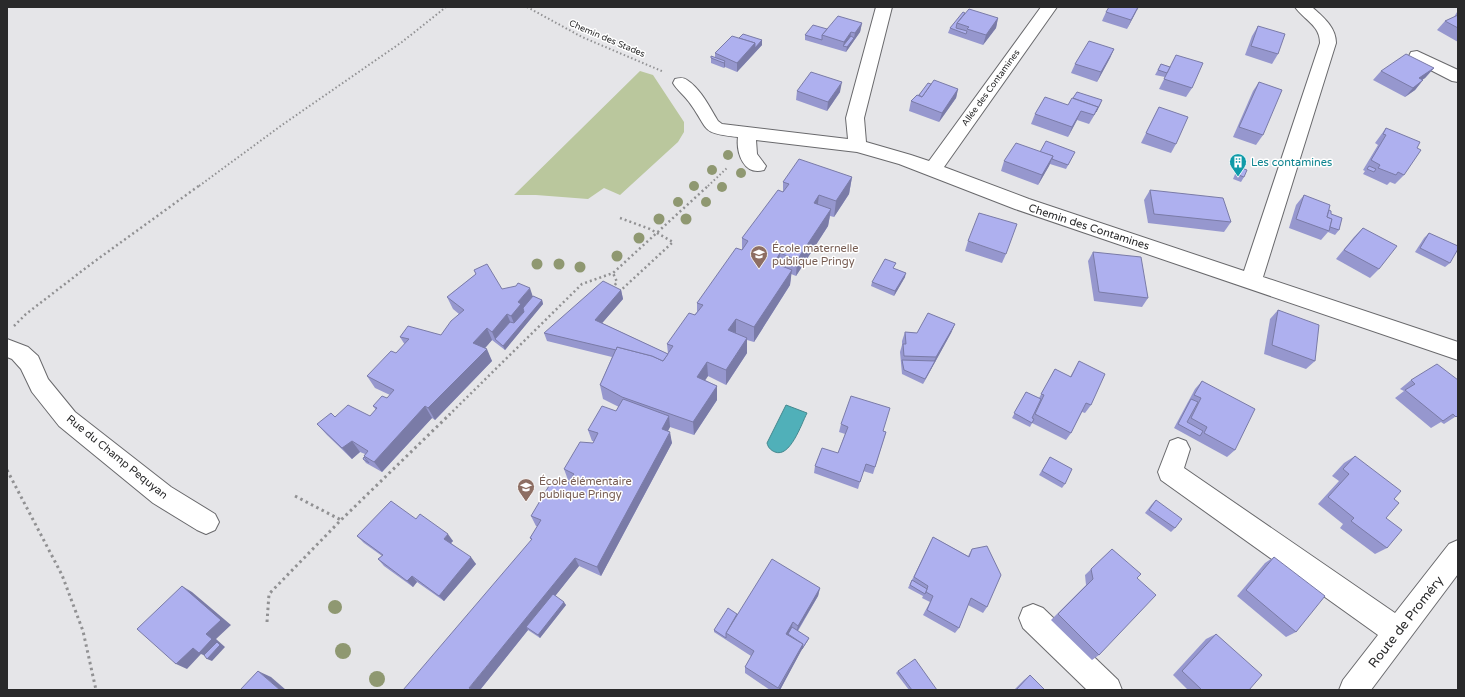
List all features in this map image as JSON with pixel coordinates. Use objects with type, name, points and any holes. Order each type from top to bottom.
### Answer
[{"type":"street","points":[[856,146],[855,118],[884,7]]},
{"type":"street","name":"Allée des Contamines","points":[[932,170],[1049,7]]},
{"type":"street","points":[[1251,281],[1328,43],[1329,36],[1326,30],[1303,7]]},
{"type":"street","points":[[1417,56],[1458,77]]},
{"type":"street","name":"Chemin des Contamines","points":[[681,83],[695,98],[712,125],[724,130],[856,146],[883,152],[1022,204],[1458,351]]},
{"type":"street","points":[[748,132],[745,150],[750,160],[757,166]]},
{"type":"street","name":"Rue du Champ Pequyan","points":[[9,339],[30,363],[40,385],[67,419],[162,495],[206,522]]},
{"type":"street","points":[[1178,449],[1170,472],[1398,632]]},
{"type":"street","name":"Route de Proméry","points":[[1353,690],[1458,553]]},
{"type":"street","points":[[1033,618],[1108,690]]},
{"type":"path","points":[[9,339],[26,314],[91,264],[282,125],[402,42],[446,7]]},
{"type":"path","name":"Chemin des Stades","points":[[527,7],[566,29],[601,46],[658,69],[681,83]]},
{"type":"path","points":[[267,622],[270,594],[341,520],[582,284],[612,273],[745,150]]},
{"type":"path","points":[[615,295],[673,242],[657,232],[620,218]]},
{"type":"path","points":[[609,292],[618,282],[612,273]]},
{"type":"path","points":[[7,470],[62,575],[83,631],[96,690]]},
{"type":"path","points":[[295,496],[341,520]]},
{"type":"green space","points":[[640,71],[653,75],[684,122],[684,132],[678,142],[620,195],[604,188],[588,199],[514,195]]},
{"type":"water","points":[[786,405],[807,413],[790,445],[780,453],[772,450],[767,443]]},
{"type":"building","points":[[1109,7],[1138,7],[1131,20],[1106,12]]},
{"type":"building","points":[[969,9],[998,18],[986,35],[967,29],[969,27],[957,23]]},
{"type":"building","points":[[963,12],[965,13],[957,23],[956,28],[967,31],[966,34],[950,28]]},
{"type":"building","points":[[1458,15],[1458,28],[1445,21]]},
{"type":"building","points":[[838,16],[862,23],[855,33],[851,32],[844,42],[822,35]]},
{"type":"building","points":[[813,25],[827,29],[822,35],[822,40],[805,35]]},
{"type":"building","points":[[1258,26],[1285,34],[1278,54],[1251,46]]},
{"type":"building","points":[[743,34],[762,40],[755,48],[755,43],[739,38]]},
{"type":"building","points":[[732,36],[755,43],[737,63],[715,53]]},
{"type":"building","points":[[851,36],[854,38],[847,47],[843,46]]},
{"type":"building","points":[[1089,41],[1114,49],[1101,72],[1075,64]]},
{"type":"building","points":[[1406,54],[1434,68],[1419,78],[1423,80],[1413,88],[1381,71]]},
{"type":"building","points":[[1176,55],[1203,63],[1192,88],[1164,79]]},
{"type":"building","points":[[711,56],[725,61],[724,63],[711,58]]},
{"type":"building","points":[[1161,64],[1170,67],[1167,73],[1158,70]]},
{"type":"building","points":[[811,72],[842,82],[828,102],[797,91]]},
{"type":"building","points":[[934,80],[958,89],[942,113],[911,101],[917,95],[922,97]]},
{"type":"building","points":[[1259,82],[1282,90],[1263,135],[1239,127]]},
{"type":"building","points":[[928,83],[931,84],[922,97],[919,95]]},
{"type":"building","points":[[1077,92],[1102,100],[1096,112],[1098,107],[1073,98]]},
{"type":"building","points":[[1045,97],[1068,105],[1072,98],[1098,107],[1094,115],[1081,111],[1072,127],[1035,114]]},
{"type":"building","points":[[1159,107],[1188,117],[1176,144],[1146,133]]},
{"type":"building","points":[[1386,128],[1420,142],[1417,148],[1421,150],[1404,175],[1398,172],[1396,175],[1378,168],[1380,165],[1371,160],[1386,135],[1383,134]]},
{"type":"building","points":[[1046,141],[1075,152],[1068,165],[1052,159],[1053,156],[1040,152]]},
{"type":"building","points":[[1016,143],[1053,156],[1042,175],[1004,161]]},
{"type":"building","points":[[799,159],[852,177],[836,201],[819,195],[814,203],[831,209],[797,260],[780,253],[774,263],[792,270],[754,327],[736,319],[728,330],[747,338],[726,370],[707,362],[697,377],[717,386],[693,422],[622,397],[600,385],[617,347],[652,356],[663,361],[673,346],[667,344],[689,313],[695,315],[703,305],[697,303],[736,248],[742,250],[748,241],[742,238],[778,190],[783,192],[789,184],[783,182]]},
{"type":"building","points":[[1369,166],[1376,169],[1374,172],[1367,169]]},
{"type":"building","points":[[1239,167],[1247,170],[1244,177],[1236,174]]},
{"type":"building","points":[[1150,190],[1223,198],[1231,222],[1154,214]]},
{"type":"building","points":[[1304,195],[1330,205],[1327,217],[1332,219],[1329,231],[1296,219]]},
{"type":"building","points":[[1329,210],[1331,211],[1331,214],[1342,218],[1339,230],[1330,227],[1332,219],[1327,217]]},
{"type":"building","points":[[979,213],[1017,224],[1006,254],[968,241]]},
{"type":"building","points":[[1363,228],[1397,246],[1379,269],[1344,250]]},
{"type":"building","points":[[1429,233],[1458,246],[1458,249],[1450,263],[1420,248]]},
{"type":"building","points":[[1093,252],[1141,257],[1148,298],[1099,292]]},
{"type":"building","points":[[885,259],[896,263],[893,268],[906,273],[895,291],[872,282]]},
{"type":"building","points":[[487,264],[502,289],[516,286],[518,283],[530,288],[518,302],[521,304],[511,316],[507,314],[492,332],[487,328],[473,343],[487,349],[428,408],[425,406],[374,462],[364,456],[368,451],[352,441],[342,448],[317,424],[331,413],[335,417],[348,405],[370,416],[377,408],[373,406],[382,396],[387,398],[394,390],[367,376],[391,351],[396,353],[409,339],[400,337],[408,326],[441,335],[451,321],[464,310],[447,297],[476,274],[474,270]]},
{"type":"building","points":[[603,281],[621,290],[595,320],[668,354],[663,361],[652,356],[617,347],[616,350],[544,333]]},
{"type":"building","points":[[533,296],[542,300],[503,346],[495,339],[510,322],[514,323],[524,312],[523,308]]},
{"type":"building","points":[[1278,310],[1319,325],[1315,361],[1272,345]]},
{"type":"building","points":[[928,313],[955,324],[936,357],[904,356],[903,344],[906,344],[905,332],[917,333]]},
{"type":"building","points":[[902,360],[935,361],[925,379],[904,370]]},
{"type":"building","points":[[1079,361],[1105,374],[1091,405],[1086,403],[1071,433],[1035,414],[1044,395],[1041,394],[1055,369],[1071,377]]},
{"type":"building","points":[[1437,364],[1458,380],[1458,415],[1456,417],[1453,414],[1443,421],[1405,390],[1415,384],[1411,380]]},
{"type":"building","points":[[1202,381],[1255,409],[1235,450],[1204,433],[1207,427],[1191,418],[1201,398],[1194,395]]},
{"type":"building","points":[[1026,392],[1041,399],[1032,418],[1034,419],[1032,423],[1014,413]]},
{"type":"building","points":[[851,396],[890,408],[883,431],[886,432],[875,467],[866,464],[860,482],[815,466],[822,448],[838,453],[848,427],[841,424]]},
{"type":"building","points":[[623,399],[669,416],[662,429],[670,432],[597,567],[575,558],[469,688],[472,690],[403,690],[532,539],[530,538],[541,520],[531,516],[553,479],[567,485],[574,474],[564,469],[580,442],[593,443],[598,433],[588,430],[602,406],[616,411]]},
{"type":"building","points":[[1191,399],[1198,402],[1187,422],[1203,431],[1200,436],[1178,424]]},
{"type":"building","points":[[1355,456],[1401,491],[1394,499],[1399,503],[1386,518],[1402,530],[1387,548],[1351,521],[1354,518],[1328,497],[1349,474],[1343,469]]},
{"type":"building","points":[[1050,457],[1072,469],[1065,484],[1042,471]]},
{"type":"building","points":[[1156,500],[1182,519],[1175,528],[1149,510]]},
{"type":"building","points":[[391,501],[416,519],[420,514],[448,534],[444,539],[471,557],[439,596],[412,576],[407,581],[378,559],[383,555],[357,536]]},
{"type":"building","points":[[933,537],[969,557],[972,549],[987,546],[1001,575],[987,607],[971,598],[959,628],[927,610],[933,596],[926,592],[928,586],[914,577]]},
{"type":"building","points":[[1112,549],[1141,574],[1137,578],[1156,595],[1099,655],[1058,614],[1093,579],[1091,569]]},
{"type":"building","points":[[1274,557],[1325,596],[1296,632],[1246,590]]},
{"type":"building","points":[[772,559],[820,588],[798,626],[793,622],[786,634],[803,644],[778,688],[745,667],[754,651],[726,633]]},
{"type":"building","points":[[912,580],[927,589],[925,594],[910,585]]},
{"type":"building","points":[[182,586],[221,620],[206,634],[212,639],[199,653],[193,648],[176,664],[137,629]]},
{"type":"building","points":[[553,594],[564,602],[538,635],[526,627]]},
{"type":"building","points":[[728,608],[737,614],[726,633],[726,638],[714,630]]},
{"type":"building","points":[[792,627],[809,638],[802,649],[803,644],[788,634]]},
{"type":"building","points":[[1216,634],[1262,675],[1249,690],[1202,690],[1182,671]]},
{"type":"building","points":[[217,642],[220,645],[207,659],[204,655]]},
{"type":"building","points":[[915,659],[937,690],[912,690],[898,671]]},
{"type":"building","points":[[258,671],[280,690],[240,690]]},
{"type":"building","points":[[1030,675],[1045,690],[1016,690]]},
{"type":"place","name":"Les contamines","points":[[1238,177]]},
{"type":"place","name":"École maternelle publique Pringy","points":[[759,269]]},
{"type":"place","name":"École élémentaire publique Pringy","points":[[526,502]]}]
